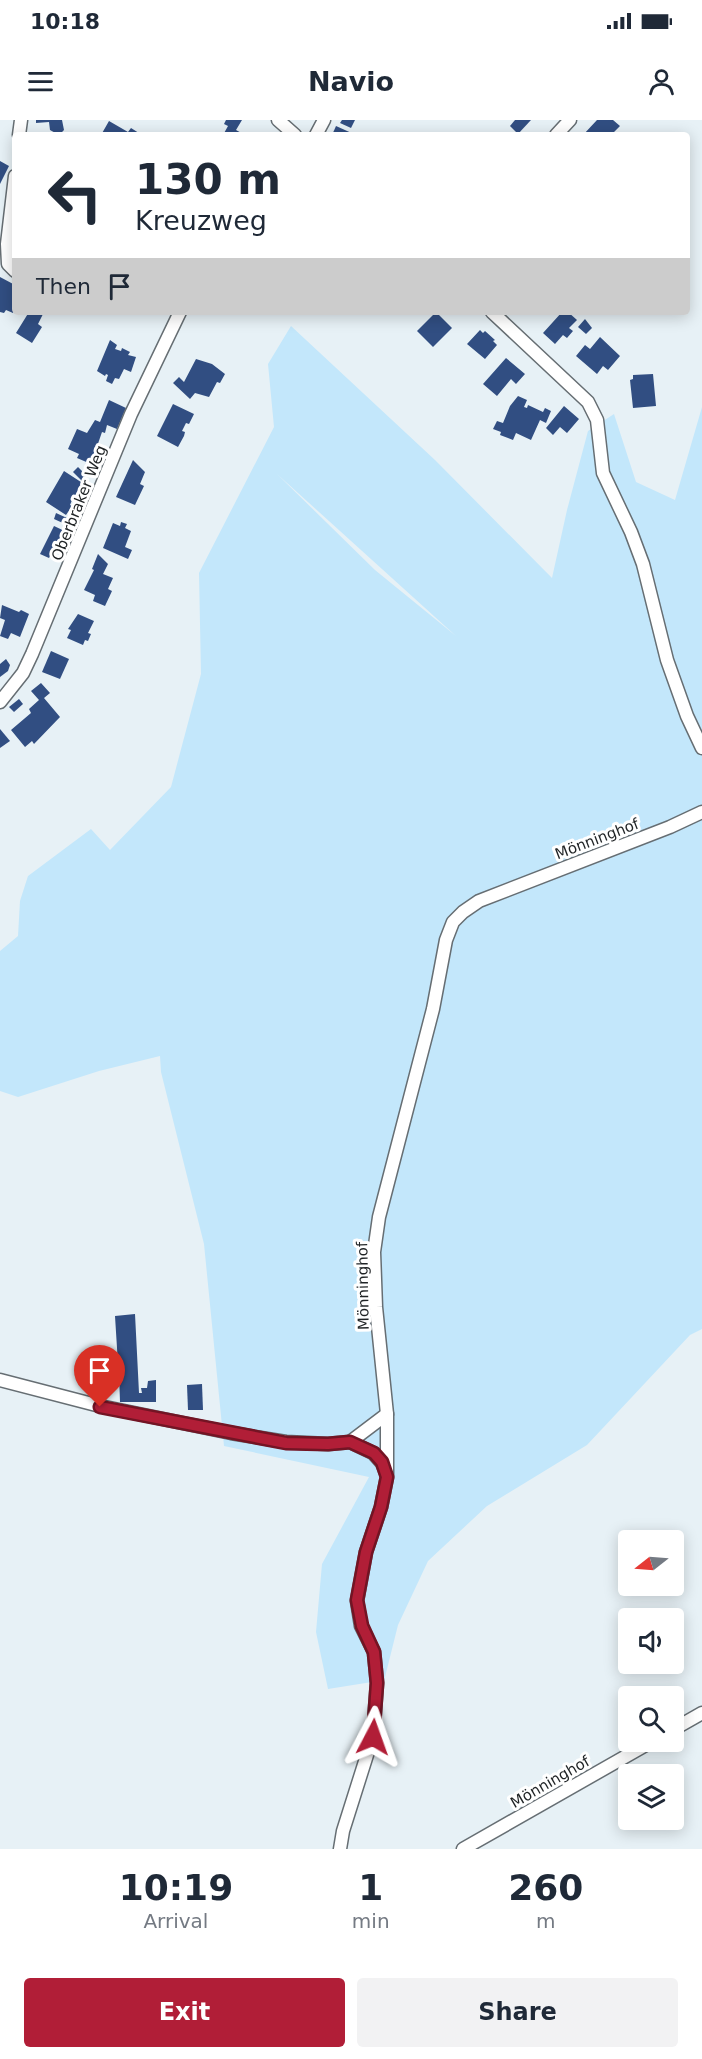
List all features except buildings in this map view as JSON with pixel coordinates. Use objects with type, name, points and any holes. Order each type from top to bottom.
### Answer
[{"type":"street","points":[[559,132],[570,120]]},
{"type":"street","points":[[12,202],[7,244],[8,264],[12,268]]},
{"type":"street","name":"Oberbraker Weg","points":[[0,702],[23,673],[32,654],[131,414],[179,315]]},
{"type":"street","points":[[495,315],[588,402],[597,420],[603,473],[631,532],[643,564],[667,660],[687,716],[702,748]]},
{"type":"street","name":"Mönninghof","points":[[340,1849],[349,1811],[373,1737],[377,1683],[374,1652],[362,1626],[357,1600],[366,1552],[381,1507],[387,1477],[387,1414],[376,1307],[374,1252],[379,1217],[433,1009],[446,940],[453,922],[479,901],[670,827],[702,812]]},
{"type":"street","points":[[0,1380],[100,1407],[286,1443],[350,1442],[374,1453],[382,1462],[387,1477]]},
{"type":"street","points":[[350,1442],[387,1414]]},
{"type":"street","points":[[684,1723],[702,1713]]},
{"type":"street","name":"Mönninghof","points":[[463,1849],[633,1752]]},
{"type":"shaded area","points":[[291,326],[435,460],[552,578],[588,431],[614,414],[636,482],[675,500],[702,407],[702,1329],[690,1335],[587,1445],[487,1506],[428,1561],[398,1625],[381,1693],[372,1682],[328,1689],[316,1632],[322,1564],[369,1477],[224,1446],[204,1244],[161,1072],[160,1056],[99,1071],[18,1097],[0,1091],[0,951],[18,936],[20,901],[28,876],[91,829],[110,850],[171,787],[201,674],[199,573],[274,427],[268,364]],"holes":[[[277,474],[456,636],[375,570]]]},
{"type":"route","points":[[100,1407],[286,1443],[350,1442],[374,1453],[382,1462],[387,1477],[381,1507],[366,1552],[357,1600],[362,1626],[374,1652],[377,1683],[373,1737]]}]
